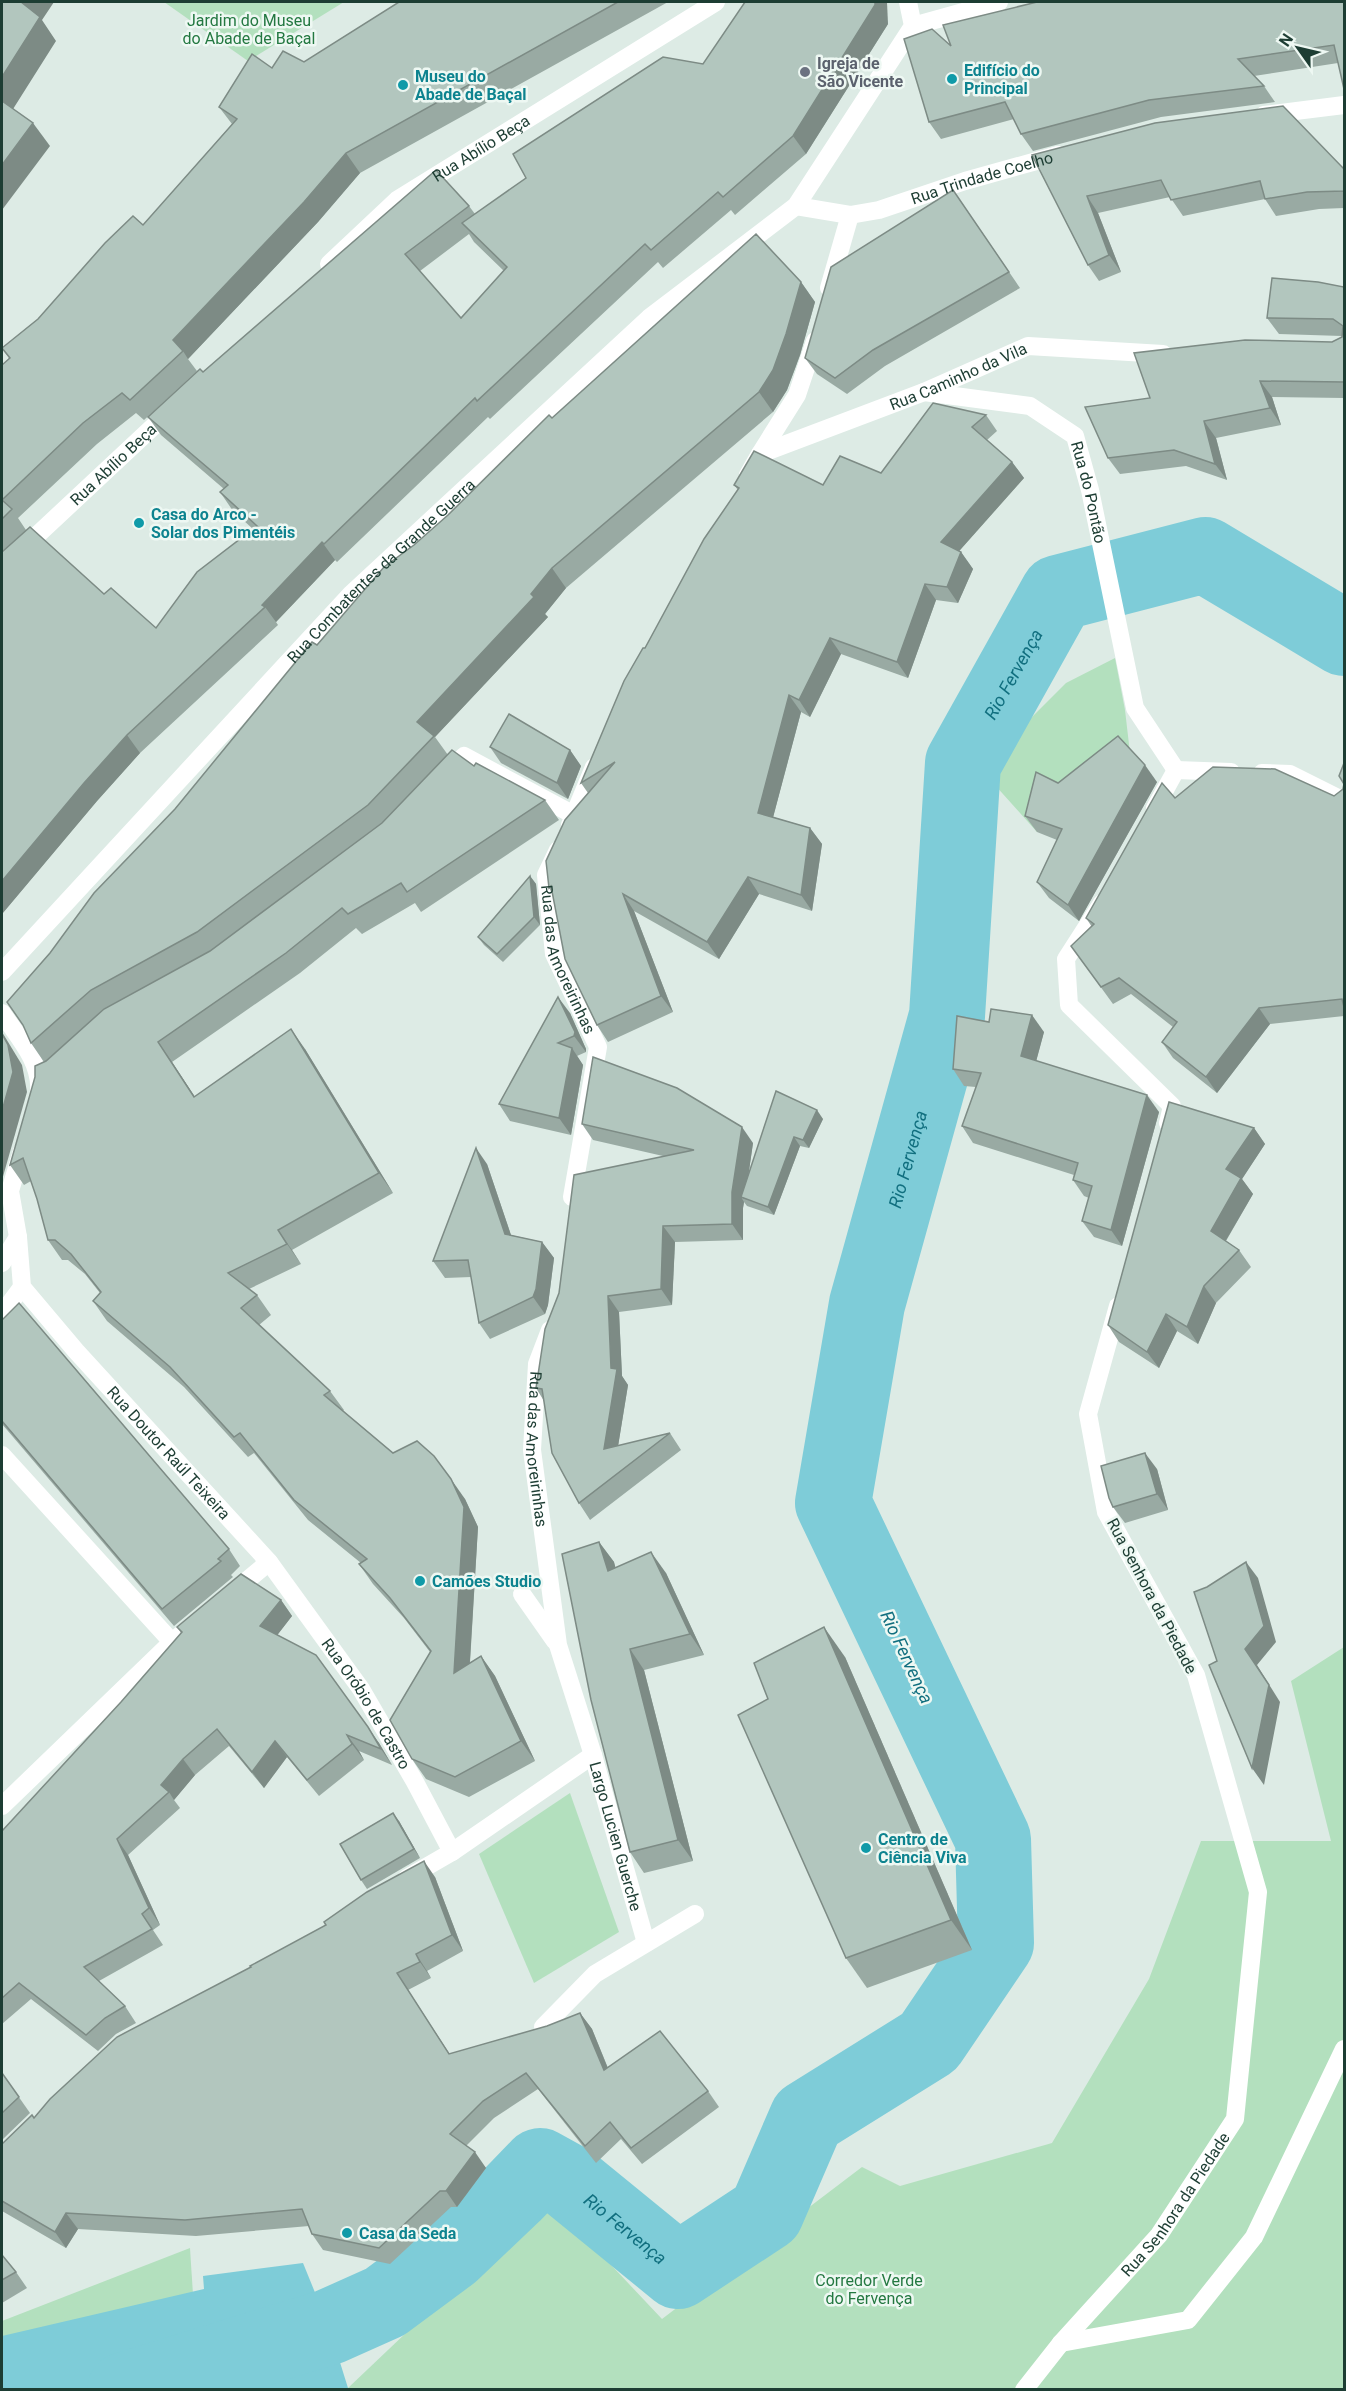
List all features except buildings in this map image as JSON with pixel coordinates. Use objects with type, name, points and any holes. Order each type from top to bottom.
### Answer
[{"type":"street","name":"Rua Abílio Beça","points":[[318,274],[397,201],[716,2]]},
{"type":"street","points":[[908,2],[913,26],[999,2]]},
{"type":"street","name":"Rua Combatentes da Grande Guerra","points":[[2,972],[351,594],[649,318],[796,206],[913,26]]},
{"type":"street","points":[[1242,118],[1344,105]]},
{"type":"street","name":"Rua Trindade Coelho","points":[[796,206],[850,215],[879,210],[965,181],[1078,150]]},
{"type":"street","points":[[825,306],[850,215]]},
{"type":"street","points":[[742,485],[797,395],[811,358],[819,327]]},
{"type":"street","name":"Rua Caminho da Vila","points":[[760,454],[924,392],[1028,346],[1180,354]]},
{"type":"street","name":"Rua do Pontão","points":[[924,392],[1030,406],[1075,436],[1090,495],[1135,708],[1176,770]]},
{"type":"street","name":"Rua Abílio Beça","points":[[2,568],[187,396]]},
{"type":"street","name":"Rua das Amoreirinhas","points":[[570,1217],[598,1047],[554,954],[546,875],[574,815],[601,748]]},
{"type":"street","points":[[431,790],[464,756],[574,815]]},
{"type":"street","points":[[1148,821],[1176,770],[1290,774],[1344,801]]},
{"type":"street","points":[[1108,893],[1091,924],[1066,959],[1069,1005],[1172,1106],[1163,1140]]},
{"type":"street","points":[[2,1013],[35,1064],[46,1075],[35,1104]]},
{"type":"street","points":[[2,1314],[21,1287],[18,1237],[10,1191],[26,1137]]},
{"type":"street","points":[[2,1263],[18,1237]]},
{"type":"street","name":"Rua Doutor Raúl Teixeira","points":[[21,1287],[76,1351],[269,1562]]},
{"type":"street","name":"Rua Senhora da Piedade","points":[[1024,2390],[1061,2343],[1159,2235],[1235,2119],[1258,1892],[1196,1675],[1106,1512],[1088,1414],[1123,1289]]},
{"type":"street","name":"Rua das Amoreirinhas","points":[[555,1319],[537,1364],[532,1450],[558,1645],[593,1755]]},
{"type":"street","points":[[2,1455],[172,1642]]},
{"type":"street","points":[[2,1806],[172,1642],[269,1562]]},
{"type":"street","name":"Rua Oróbio de Castro","points":[[269,1562],[361,1689],[415,1782],[452,1852]]},
{"type":"street","points":[[522,1594],[558,1645]]},
{"type":"street","name":"Largo Lucien Guerche","points":[[391,1887],[452,1852],[593,1755],[646,1943]]},
{"type":"street","points":[[543,2027],[595,1974],[695,1914]]},
{"type":"street","points":[[1061,2343],[1188,2320],[1254,2237],[1344,2049]]},
{"type":"green space","name":"Jardim do Museu do Abade de Baçal","points":[[164,2],[344,2],[248,61]]},
{"type":"green space","points":[[1115,658],[1130,753],[1047,789],[1037,832],[994,784],[1012,737],[1066,683]]},
{"type":"green space","name":"Corredor Verde do Fervença","points":[[1344,1647],[1344,2389],[344,2390],[548,2198],[662,2319],[862,2167],[900,2186],[1052,2143],[1149,1979],[1201,1841],[1331,1841],[1291,1681]]},
{"type":"green space","points":[[570,1793],[619,1932],[534,1983],[479,1854]]},
{"type":"green space","points":[[190,2248],[199,2389],[2,2390],[2,2321]]},
{"type":"water","points":[[554,2144],[682,2252],[748,2203],[771,2231],[681,2301],[564,2197],[531,2191],[529,2202],[513,2194],[505,2185]]},
{"type":"water","points":[[303,2263],[329,2327],[348,2388],[2,2389],[2,2336],[204,2289],[203,2276]]},
{"type":"waterway","name":"Rio Fervença","points":[[125,2390],[329,2327],[385,2302],[451,2253],[540,2166],[569,2182],[678,2271],[766,2213],[807,2118],[929,2042],[996,1943],[993,1839],[833,1503],[867,1304],[947,1016],[963,763],[1058,593],[1205,555],[1344,638]]},
{"type":"place","name":"Igreja de São Vicente","points":[[805,72]]},
{"type":"place","name":"Edifício do Principal","points":[[952,79]]},
{"type":"place","name":"Museu do Abade de Baçal","points":[[403,85]]},
{"type":"place","name":"Casa do Arco - Solar dos Pimentéis","points":[[139,523]]},
{"type":"place","name":"Camões Studio","points":[[420,1581]]},
{"type":"place","name":"Centro de Ciência Viva","points":[[866,1848]]},
{"type":"place","name":"Casa da Seda","points":[[347,2233]]}]
